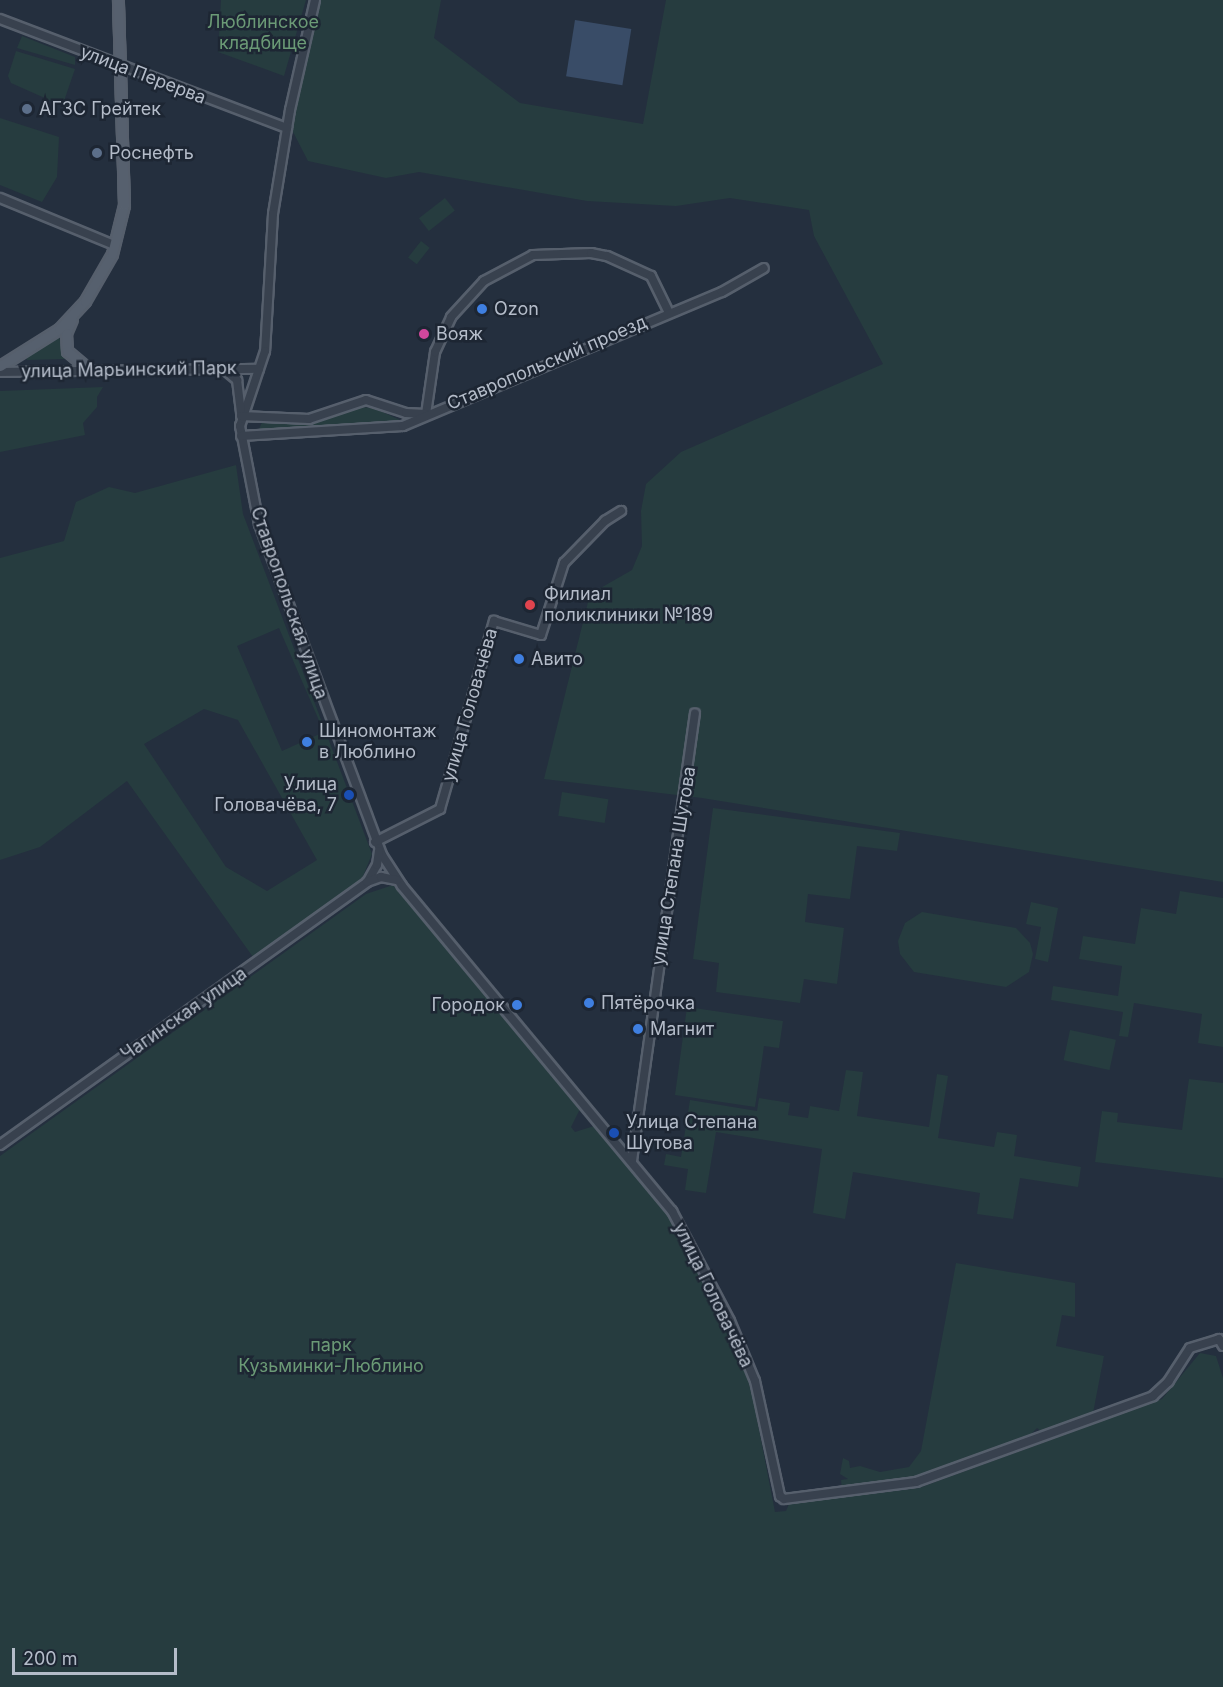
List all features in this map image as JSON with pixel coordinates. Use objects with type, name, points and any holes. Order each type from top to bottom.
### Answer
[{"type":"main road","points":[[0,366],[31,349],[76,311],[97,284],[114,245],[124,205],[118,0]]},
{"type":"main road","points":[[76,311],[66,333],[67,351],[91,371]]},
{"type":"street","name":"Ставропольская улица","points":[[315,0],[287,128],[270,234],[265,351],[241,416],[240,436],[259,524],[377,845],[389,866]]},
{"type":"street","name":"улица Перерва","points":[[0,19],[121,67],[287,128]]},
{"type":"street","points":[[0,198],[114,245]]},
{"type":"street","name":"Ставропольский проезд","points":[[426,414],[435,352],[451,317],[484,281],[533,255],[591,253],[607,256],[651,276],[668,312]]},
{"type":"street","name":"Ставропольский проезд","points":[[240,436],[403,426],[426,414],[668,312],[722,292],[764,268]]},
{"type":"street","points":[[224,369],[237,380],[241,416]]},
{"type":"street","name":"улица Марьинский Парк","points":[[0,372],[259,369]]},
{"type":"street","name":"Ставропольский проезд","points":[[241,416],[309,419],[366,400],[406,413],[426,414]]},
{"type":"street","name":"улица Головачёва","points":[[377,845],[440,809],[494,621],[541,635],[564,563],[605,521],[621,511]]},
{"type":"street","name":"улица Степана Шутова","points":[[632,1161],[695,713]]},
{"type":"street","name":"Ставропольская улица","points":[[376,866],[377,845]]},
{"type":"street","points":[[389,866],[376,866],[382,877],[398,881]]},
{"type":"street","name":"Чагинская улица","points":[[367,882],[376,866]]},
{"type":"street","points":[[382,877],[389,866]]},
{"type":"street","name":"улица Головачёва","points":[[389,866],[398,881],[672,1211],[730,1321],[755,1381],[768,1429],[778,1491],[784,1499],[916,1482],[1153,1396],[1168,1382],[1190,1348],[1219,1339],[1223,1346]]},
{"type":"street","name":"Чагинская улица","points":[[0,1145],[367,882],[382,877]]},
{"type":"green space","name":"Люблинское кладбище","points":[[221,0],[306,0],[284,76],[218,52]]},
{"type":"green space","points":[[320,0],[441,0],[434,38],[520,103],[643,124],[666,0],[1223,0],[1223,882],[702,798],[544,779],[590,594],[632,570],[642,546],[641,511],[646,484],[681,452],[883,364],[814,236],[809,210],[730,198],[676,206],[587,201],[419,172],[386,178],[308,161],[291,128]]},
{"type":"green space","points":[[22,36],[75,57],[75,65],[17,48]]},
{"type":"green space","points":[[16,51],[75,69],[64,101],[56,103],[11,83],[8,76]]},
{"type":"green space","points":[[0,118],[59,137],[57,177],[42,202],[0,185]]},
{"type":"green space","points":[[445,198],[455,211],[429,231],[419,218]]},
{"type":"green space","points":[[421,241],[430,248],[417,264],[408,258]]},
{"type":"green space","points":[[58,333],[65,359],[27,360],[26,356]]},
{"type":"green space","points":[[103,387],[97,397],[97,407],[83,423],[85,435],[0,452],[0,391]]},
{"type":"green space","points":[[359,407],[374,408],[400,420],[257,434],[262,422],[315,423]]},
{"type":"green space","points":[[236,465],[243,514],[372,854],[361,881],[253,957],[127,781],[40,847],[0,860],[0,558],[64,541],[76,502],[109,487],[135,493]],"holes":[[[279,628],[324,732],[282,751],[237,646]],[[204,709],[238,720],[317,860],[267,891],[226,867],[144,744]]]},
{"type":"green space","points":[[562,792],[608,799],[605,823],[558,816]]},
{"type":"green space","points":[[713,808],[900,833],[897,851],[857,846],[850,899],[808,894],[805,922],[844,928],[837,984],[804,979],[800,1003],[716,992],[719,963],[693,959]]},
{"type":"green space","name":"парк Кузьминки-Люблино","points":[[393,885],[580,1109],[571,1127],[575,1132],[594,1126],[667,1214],[725,1325],[750,1383],[775,1512],[786,1511],[789,1504],[919,1488],[1162,1399],[1200,1353],[1216,1356],[1223,1378],[1223,1687],[0,1687],[0,1156],[366,894]]},
{"type":"green space","points":[[1180,891],[1223,898],[1223,1047],[1198,1043],[1202,1014],[1134,1003],[1128,1037],[1119,1036],[1123,1012],[1051,1000],[1053,986],[1118,996],[1122,966],[1079,959],[1083,936],[1135,944],[1141,908],[1176,914]]},
{"type":"green space","points":[[1031,902],[1058,908],[1048,962],[1035,959],[1041,927],[1026,924]]},
{"type":"green space","points":[[922,912],[1016,928],[1030,943],[1033,954],[1029,972],[1006,987],[914,972],[900,954],[898,941],[905,923]]},
{"type":"green space","points":[[687,1007],[783,1021],[779,1048],[764,1046],[755,1107],[675,1095]]},
{"type":"green space","points":[[1070,1030],[1116,1040],[1110,1070],[1064,1060]]},
{"type":"green space","points":[[846,1070],[863,1072],[857,1116],[929,1127],[937,1074],[948,1076],[938,1138],[994,1147],[997,1132],[1017,1135],[1014,1156],[1081,1167],[1078,1187],[1020,1178],[1013,1219],[977,1214],[980,1193],[853,1172],[845,1219],[813,1213],[822,1149],[716,1132],[706,1193],[685,1190],[688,1169],[664,1165],[666,1154],[681,1157],[690,1100],[757,1111],[759,1098],[790,1103],[788,1115],[808,1118],[810,1106],[839,1111]]},
{"type":"green space","points":[[1189,1079],[1223,1083],[1223,1178],[1095,1162],[1102,1111],[1118,1113],[1117,1122],[1182,1130]]},
{"type":"green space","points":[[956,1263],[1075,1283],[1075,1317],[1062,1315],[1056,1346],[1104,1356],[1093,1413],[1041,1431],[1037,1428],[1031,1434],[915,1479],[842,1489],[841,1480],[848,1479],[840,1474],[843,1458],[849,1461],[850,1468],[860,1466],[880,1472],[909,1467],[921,1451]]},
{"type":"water","points":[[575,20],[631,29],[622,85],[566,76]]},
{"type":"place","name":"АГЗС Грейтек","points":[[27,109]]},
{"type":"place","name":"Роснефть","points":[[97,153]]},
{"type":"place","name":"Ozon","points":[[482,309]]},
{"type":"place","name":"Вояж","points":[[424,334]]},
{"type":"place","name":"Филиал поликлиники №189","points":[[530,605]]},
{"type":"place","name":"Авито","points":[[519,659]]},
{"type":"place","name":"Шиномонтаж в Люблино","points":[[307,742]]},
{"type":"place","name":"Улица Головачёва, 7","points":[[349,795]]},
{"type":"place","name":"Пятёрочка","points":[[589,1003]]},
{"type":"place","name":"Городок","points":[[517,1005]]},
{"type":"place","name":"Магнит","points":[[638,1029]]},
{"type":"place","name":"Улица Степана Шутова","points":[[614,1133]]}]
